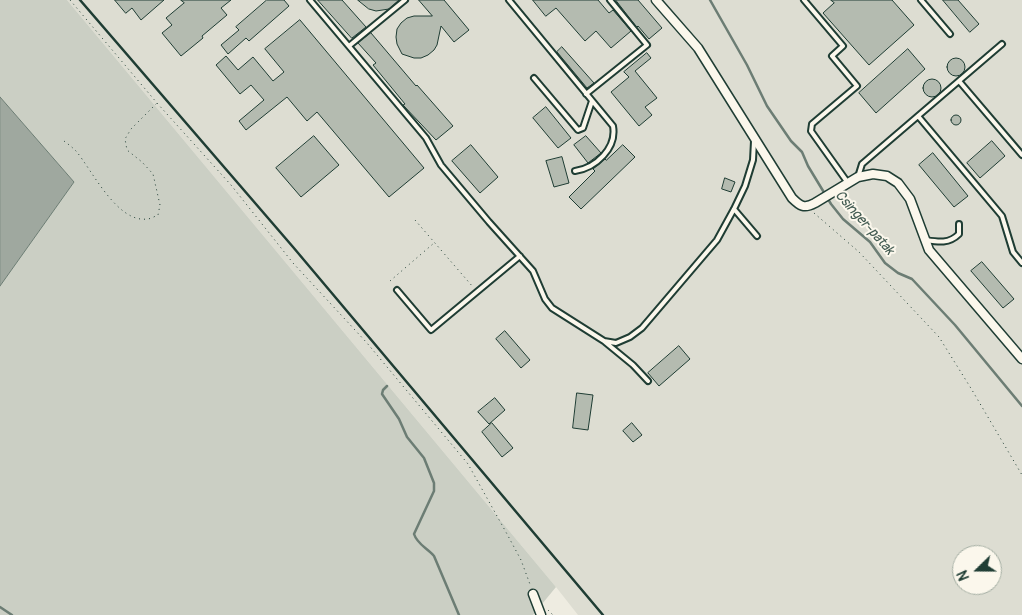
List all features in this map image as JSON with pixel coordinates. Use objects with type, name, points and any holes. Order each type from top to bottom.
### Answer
[{"type":"street","points":[[656,0],[698,48],[792,198],[800,206],[807,207],[858,177],[873,174],[886,176],[898,183],[910,199],[924,239],[935,258],[1022,359]]},
{"type":"street","points":[[533,594],[541,615]]},
{"type":"lane","points":[[310,0],[426,138],[441,165],[533,271],[545,299],[552,308],[604,341],[633,365],[648,381]]},
{"type":"lane","points":[[349,46],[405,0]]},
{"type":"lane","points":[[509,0],[613,126],[613,140],[601,158],[592,165],[575,171]]},
{"type":"lane","points":[[586,94],[647,45],[610,0]]},
{"type":"lane","points":[[804,0],[843,46],[832,56],[857,86],[812,124],[811,131],[848,183]]},
{"type":"lane","points":[[921,0],[950,34]]},
{"type":"lane","points":[[858,177],[862,164],[1002,44]]},
{"type":"lane","points":[[534,78],[578,130],[583,128],[592,101]]},
{"type":"lane","points":[[959,81],[1022,155]]},
{"type":"lane","points":[[918,116],[1002,216],[1013,252],[1022,263]]},
{"type":"lane","points":[[604,341],[616,343],[630,337],[642,328],[717,240],[745,186],[753,160],[753,135]]},
{"type":"lane","points":[[734,209],[757,236]]},
{"type":"lane","points":[[924,239],[939,242],[951,240],[959,234],[959,224]]},
{"type":"lane","points":[[397,290],[432,330],[520,256]]},
{"type":"path","points":[[70,0],[156,103],[231,185],[292,263],[366,343],[468,464],[496,510],[521,560],[533,594]]},
{"type":"path","points":[[64,141],[75,151],[100,186],[124,211],[136,218],[148,219],[158,215],[160,205],[153,174],[127,150],[125,139],[131,129],[156,103]]},
{"type":"path","points":[[807,207],[859,252],[938,337],[1022,475]]},
{"type":"path","points":[[415,220],[477,292]]},
{"type":"path","points":[[390,282],[434,243]]},
{"type":"shaded area","points":[[0,0],[67,0],[556,587],[533,615],[0,615],[0,286],[74,182],[0,97]]},
{"type":"shaded area","points":[[67,0],[1022,0],[1022,615],[578,615]]},
{"type":"shaded area","points":[[0,97],[74,182],[0,286]]},
{"type":"building","points":[[115,0],[164,0],[141,20],[132,8],[126,13]]},
{"type":"building","points":[[181,0],[231,0],[221,8],[227,15],[181,56],[162,33],[172,25],[166,18],[184,3]]},
{"type":"building","points":[[267,0],[284,0],[289,6],[249,41],[246,38],[228,54],[221,45],[239,30],[236,27]]},
{"type":"building","points":[[318,0],[342,0],[366,27],[352,38]]},
{"type":"building","points":[[358,0],[399,0],[389,9],[376,11],[369,9]]},
{"type":"building","points":[[419,0],[444,0],[469,30],[454,42],[441,26],[437,45],[428,55],[414,58],[402,54],[396,37],[397,29],[401,23],[407,18],[414,16],[432,16]]},
{"type":"building","points":[[533,0],[598,0],[609,13],[613,10],[631,31],[611,48],[596,31],[585,41],[556,8],[546,16]]},
{"type":"building","points":[[616,0],[638,0],[662,28],[649,39]]},
{"type":"building","points":[[831,0],[892,0],[914,25],[869,65],[823,13],[834,3]]},
{"type":"building","points":[[943,0],[958,0],[979,24],[970,32]]},
{"type":"building","points":[[300,20],[424,168],[389,197],[317,112],[307,121],[287,97],[246,130],[239,121],[264,100],[251,85],[240,94],[216,65],[226,56],[238,70],[253,57],[273,81],[284,72],[265,49]]},
{"type":"building","points":[[371,33],[453,126],[436,140],[403,105],[405,104],[373,65],[376,63],[358,43]]},
{"type":"building","points":[[562,47],[594,83],[587,88],[557,52]]},
{"type":"building","points":[[908,49],[925,69],[876,113],[859,93]]},
{"type":"building","points":[[647,53],[651,58],[635,71],[657,98],[645,107],[652,115],[639,126],[611,92],[629,77],[624,72]]},
{"type":"building","points":[[956,58],[964,63],[965,67],[960,75],[956,76],[948,71],[947,67],[952,59]]},
{"type":"building","points":[[932,79],[938,82],[941,88],[938,94],[932,97],[926,94],[923,88],[926,82]]},
{"type":"building","points":[[546,107],[571,138],[558,148],[533,118]]},
{"type":"building","points":[[954,115],[958,115],[961,120],[960,124],[954,125],[951,122],[951,118]]},
{"type":"building","points":[[314,136],[339,165],[301,197],[276,168]]},
{"type":"building","points":[[586,136],[601,153],[588,163],[574,145]]},
{"type":"building","points":[[992,141],[1005,156],[980,178],[967,163]]},
{"type":"building","points":[[471,145],[498,177],[480,193],[452,161]]},
{"type":"building","points":[[623,145],[635,157],[581,209],[569,197],[595,171],[593,169]]},
{"type":"building","points":[[933,153],[968,196],[954,207],[919,165]]},
{"type":"building","points":[[562,157],[569,183],[554,187],[546,161]]},
{"type":"building","points":[[725,178],[735,182],[731,192],[722,189]]},
{"type":"building","points":[[982,262],[1014,299],[1003,308],[971,271]]},
{"type":"building","points":[[505,331],[530,360],[521,368],[496,339]]},
{"type":"building","points":[[679,346],[690,359],[659,386],[648,373]]},
{"type":"building","points":[[577,393],[593,395],[588,430],[573,428]]},
{"type":"building","points":[[495,398],[505,410],[489,424],[478,412]]},
{"type":"building","points":[[492,423],[513,448],[502,457],[482,432]]},
{"type":"building","points":[[632,423],[642,435],[633,442],[623,431]]},
{"type":"waterway","name":"Csinger-patak","points":[[710,0],[747,65],[767,106],[791,141],[802,152],[808,166],[831,204],[843,219],[870,242],[885,263],[898,273],[912,279],[955,325],[1022,406]]},
{"type":"waterway","points":[[387,386],[382,394],[399,419],[407,437],[424,458],[434,483],[434,491],[414,534],[420,543],[434,556],[459,615]]},
{"type":"waterway","points":[[0,607],[12,615]]},
{"type":"railway","points":[[80,0],[293,247],[603,615]]}]
